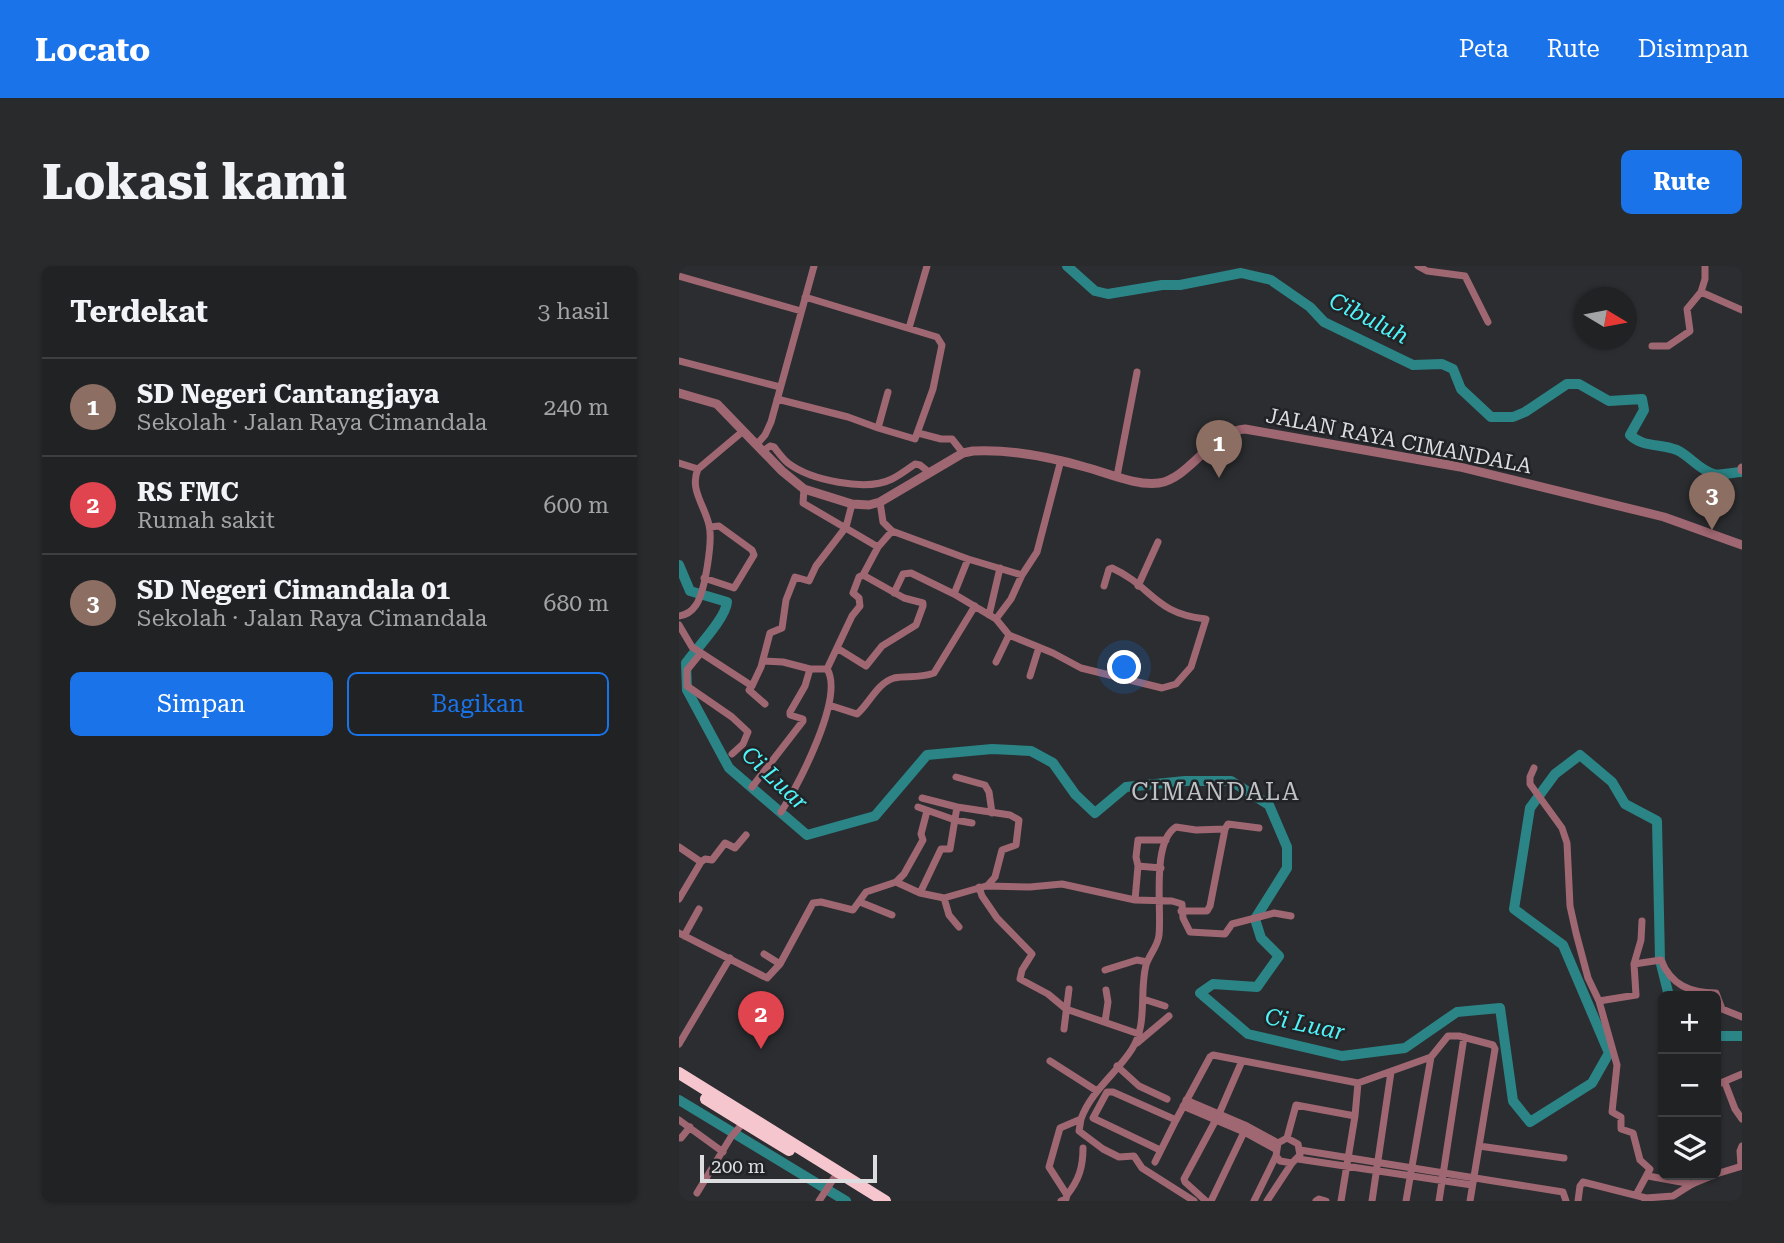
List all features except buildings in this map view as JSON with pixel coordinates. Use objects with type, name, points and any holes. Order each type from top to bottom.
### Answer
[{"type":"highway","points":[[679,1073],[885,1201]]},
{"type":"highway","points":[[679,1082],[832,1181],[869,1201]]},
{"type":"street","points":[[760,447],[769,429],[778,399],[814,266]]},
{"type":"street","points":[[909,328],[927,266]]},
{"type":"street","points":[[1418,266],[1427,271],[1467,277],[1488,322]]},
{"type":"street","points":[[1653,346],[1668,346],[1690,331],[1687,309],[1701,292],[1705,266]]},
{"type":"street","points":[[679,276],[801,311]]},
{"type":"street","points":[[1701,292],[1742,310]]},
{"type":"street","points":[[778,399],[848,416],[915,439],[933,389],[942,345],[937,337],[805,298]]},
{"type":"street","points":[[679,361],[780,387]]},
{"type":"street","points":[[1117,476],[1137,372]]},
{"type":"street","points":[[878,428],[888,392]]},
{"type":"street","name":"JALAN RAYA CIMANDALA","points":[[679,393],[717,404],[742,432],[784,467],[804,489],[852,504],[869,505],[880,502],[963,453],[980,450],[1061,460],[1145,483],[1167,481],[1232,430],[1253,430],[1460,467],[1664,517],[1742,545]]},
{"type":"street","points":[[679,616],[689,613],[698,603],[704,578],[710,527],[694,484],[698,469],[742,432]]},
{"type":"street","points":[[918,433],[952,439],[963,453]]},
{"type":"street","points":[[995,620],[1015,592],[1021,575],[1032,561],[1040,543],[1061,460]]},
{"type":"street","points":[[679,463],[698,469]]},
{"type":"street","name":"JALAN RAYA CIMANDALA","points":[[784,467],[826,480],[861,484],[893,479],[915,464],[930,472]]},
{"type":"street","points":[[804,489],[803,503],[878,547]]},
{"type":"street","points":[[880,502],[883,522],[892,531],[1021,575]]},
{"type":"street","points":[[765,704],[749,690],[759,674],[770,633],[782,628],[786,600],[795,576],[809,581],[816,566],[846,527],[852,504]]},
{"type":"street","points":[[704,578],[734,588],[754,555],[752,550],[721,527],[710,527]]},
{"type":"street","points":[[827,668],[852,616],[860,606],[861,601],[853,593],[859,577],[892,531]]},
{"type":"street","points":[[1138,586],[1158,542]]},
{"type":"street","points":[[954,593],[968,559]]},
{"type":"street","points":[[995,620],[1000,568]]},
{"type":"street","points":[[894,593],[903,574],[907,572],[954,593],[995,620],[1009,635],[1088,670],[1162,688],[1176,684],[1192,667],[1206,619],[1189,618],[1172,612],[1130,577],[1110,568],[1104,586]]},
{"type":"street","points":[[837,649],[866,666],[882,646],[916,625],[923,603],[894,593],[863,575]]},
{"type":"street","points":[[829,705],[857,714],[878,690],[893,678],[916,678],[934,673],[975,606]]},
{"type":"street","points":[[679,625],[696,651],[752,686]]},
{"type":"street","points":[[996,662],[1009,635]]},
{"type":"street","points":[[1030,676],[1039,647]]},
{"type":"street","points":[[696,651],[687,670],[687,686],[732,717],[748,732],[743,744],[732,754]]},
{"type":"street","points":[[763,661],[795,664],[810,669],[827,668]]},
{"type":"street","points":[[781,812],[801,778],[829,705],[832,676],[827,668]]},
{"type":"street","points":[[752,787],[803,721],[790,715],[790,712],[801,694],[810,669]]},
{"type":"street","points":[[1534,768],[1530,777],[1533,789],[1542,797],[1566,838],[1569,851],[1570,906],[1588,978],[1599,1001],[1617,1065],[1612,1112],[1621,1117],[1621,1129],[1635,1136],[1638,1154],[1649,1168],[1648,1176],[1636,1195]]},
{"type":"street","points":[[956,777],[985,785],[989,792],[992,813]]},
{"type":"street","points":[[922,798],[1018,818],[1018,843],[1002,850],[995,877],[983,886],[982,896],[1002,924],[1032,954],[1020,978],[1048,994],[1066,1009],[1139,1034]]},
{"type":"street","points":[[918,807],[972,823]]},
{"type":"street","points":[[920,893],[941,849],[950,849],[957,807]]},
{"type":"street","points":[[699,909],[681,935],[767,978],[780,964],[813,903],[821,902],[849,911],[856,909],[866,892],[895,882],[904,874],[923,840],[921,834],[927,811]]},
{"type":"street","points":[[1181,911],[1203,912],[1210,906],[1228,824],[1259,828]]},
{"type":"street","points":[[1134,1045],[1139,1034],[1147,962],[1159,934],[1158,901],[1166,840],[1176,827],[1196,830],[1225,829]]},
{"type":"street","points":[[680,896],[701,862],[705,859],[713,860],[726,843],[735,848],[746,835]]},
{"type":"street","points":[[1135,900],[1139,839],[1166,840]]},
{"type":"street","points":[[679,847],[701,862]]},
{"type":"street","points":[[1138,866],[1161,868]]},
{"type":"street","points":[[887,874],[895,882],[920,893],[944,898],[983,886],[1030,887],[1062,884],[1135,900],[1181,904],[1190,933],[1225,934],[1232,924],[1276,913],[1291,916]]},
{"type":"street","points":[[944,898],[949,915],[959,927]]},
{"type":"street","points":[[860,902],[892,915]]},
{"type":"street","points":[[1599,1001],[1637,994],[1636,964],[1642,921]]},
{"type":"street","points":[[764,954],[780,964]]},
{"type":"street","points":[[679,1044],[682,1032],[730,958]]},
{"type":"street","points":[[1105,970],[1137,960],[1147,962]]},
{"type":"street","points":[[1636,964],[1661,960],[1674,982],[1706,993],[1716,993],[1722,1009],[1742,1017]]},
{"type":"street","points":[[1064,1029],[1069,989]]},
{"type":"street","points":[[1105,1022],[1108,1002],[1106,990]]},
{"type":"street","points":[[1143,999],[1165,1006]]},
{"type":"street","points":[[1169,1016],[1134,1045],[1097,1091],[1081,1119],[1079,1131],[1119,1157],[1135,1156],[1142,1168],[1194,1201]]},
{"type":"street","points":[[1406,1201],[1431,1057],[1448,1036],[1464,1037],[1493,1045],[1495,1048],[1470,1201]]},
{"type":"street","points":[[1439,1201],[1464,1037]]},
{"type":"street","points":[[1155,1162],[1210,1057],[1222,1056],[1358,1083],[1431,1057]]},
{"type":"street","points":[[1050,1061],[1097,1091]]},
{"type":"street","points":[[1242,1061],[1184,1180],[1208,1201],[1246,1129]]},
{"type":"street","points":[[1117,1066],[1139,1086],[1167,1099]]},
{"type":"street","points":[[1372,1201],[1391,1072]]},
{"type":"street","points":[[1721,1084],[1742,1074]]},
{"type":"street","points":[[1341,1201],[1358,1083]]},
{"type":"street","points":[[1725,1083],[1742,1119]]},
{"type":"street","points":[[1160,1150],[1093,1118],[1093,1115],[1109,1091],[1177,1121]]},
{"type":"street","points":[[1185,1103],[1246,1129],[1276,1149],[1286,1164],[1295,1161],[1348,1162]]},
{"type":"street","points":[[1255,1200],[1276,1149],[1287,1138],[1296,1105],[1355,1116]]},
{"type":"street","points":[[1067,1195],[1058,1177],[1051,1170],[1049,1161],[1060,1128],[1081,1119]]},
{"type":"street","points":[[679,1120],[723,1152]]},
{"type":"street","points":[[697,1193],[731,1137],[742,1124]]},
{"type":"street","points":[[679,1138],[690,1127]]},
{"type":"street","points":[[1267,1201],[1300,1150],[1298,1144],[1287,1138]]},
{"type":"street","points":[[1479,1146],[1564,1158]]},
{"type":"street","points":[[1721,1172],[1742,1166],[1742,1146]]},
{"type":"street","points":[[1061,1201],[1066,1199],[1083,1166],[1083,1148]]},
{"type":"street","points":[[1300,1150],[1378,1168],[1563,1192],[1566,1201]]},
{"type":"street","points":[[1648,1176],[1692,1184]]},
{"type":"street","points":[[1578,1201],[1583,1182],[1636,1195],[1645,1200],[1668,1197],[1701,1180]]},
{"type":"street","points":[[821,1199],[832,1181]]},
{"type":"street","points":[[1316,1201],[1326,1201]]},
{"type":"waterway","name":"Cibuluh","points":[[1067,266],[1095,291],[1108,294],[1162,285],[1180,285],[1241,273],[1271,280],[1310,307],[1324,322],[1413,365],[1442,364],[1453,369],[1461,389],[1491,417],[1513,417],[1567,384],[1579,384],[1609,401],[1642,399],[1644,410],[1630,435],[1635,439],[1677,450],[1714,474],[1742,472]]},
{"type":"waterway","name":"Ci Luar","points":[[679,565],[690,591],[727,602],[716,625],[686,663],[687,690],[729,768],[807,835],[875,816],[927,755],[992,749],[1031,751],[1053,763],[1075,794],[1095,813],[1126,787],[1185,781],[1231,781],[1269,805],[1287,847],[1287,868],[1255,919],[1261,938],[1279,956],[1257,987],[1213,984],[1200,993],[1248,1034],[1342,1056],[1405,1048],[1457,1012],[1500,1008],[1513,1101],[1530,1122],[1592,1083],[1609,1053],[1563,945],[1514,909],[1530,808],[1555,774],[1580,755],[1612,782],[1625,804],[1657,821],[1660,960],[1668,991]]},
{"type":"waterway","name":"Ci Luar","points":[[1721,1036],[1742,1036]]},
{"type":"waterway","points":[[679,1100],[846,1201]]},
{"type":"place","name":"SD Negeri Cantangjaya","points":[[1219,478]]},
{"type":"place","name":"SD Negeri Cimandala 01","points":[[1712,530]]},
{"type":"place","name":"RS FMC","points":[[761,1049]]},
{"type":"district","name":"CIMANDALA","points":[[1216,792]]}]
